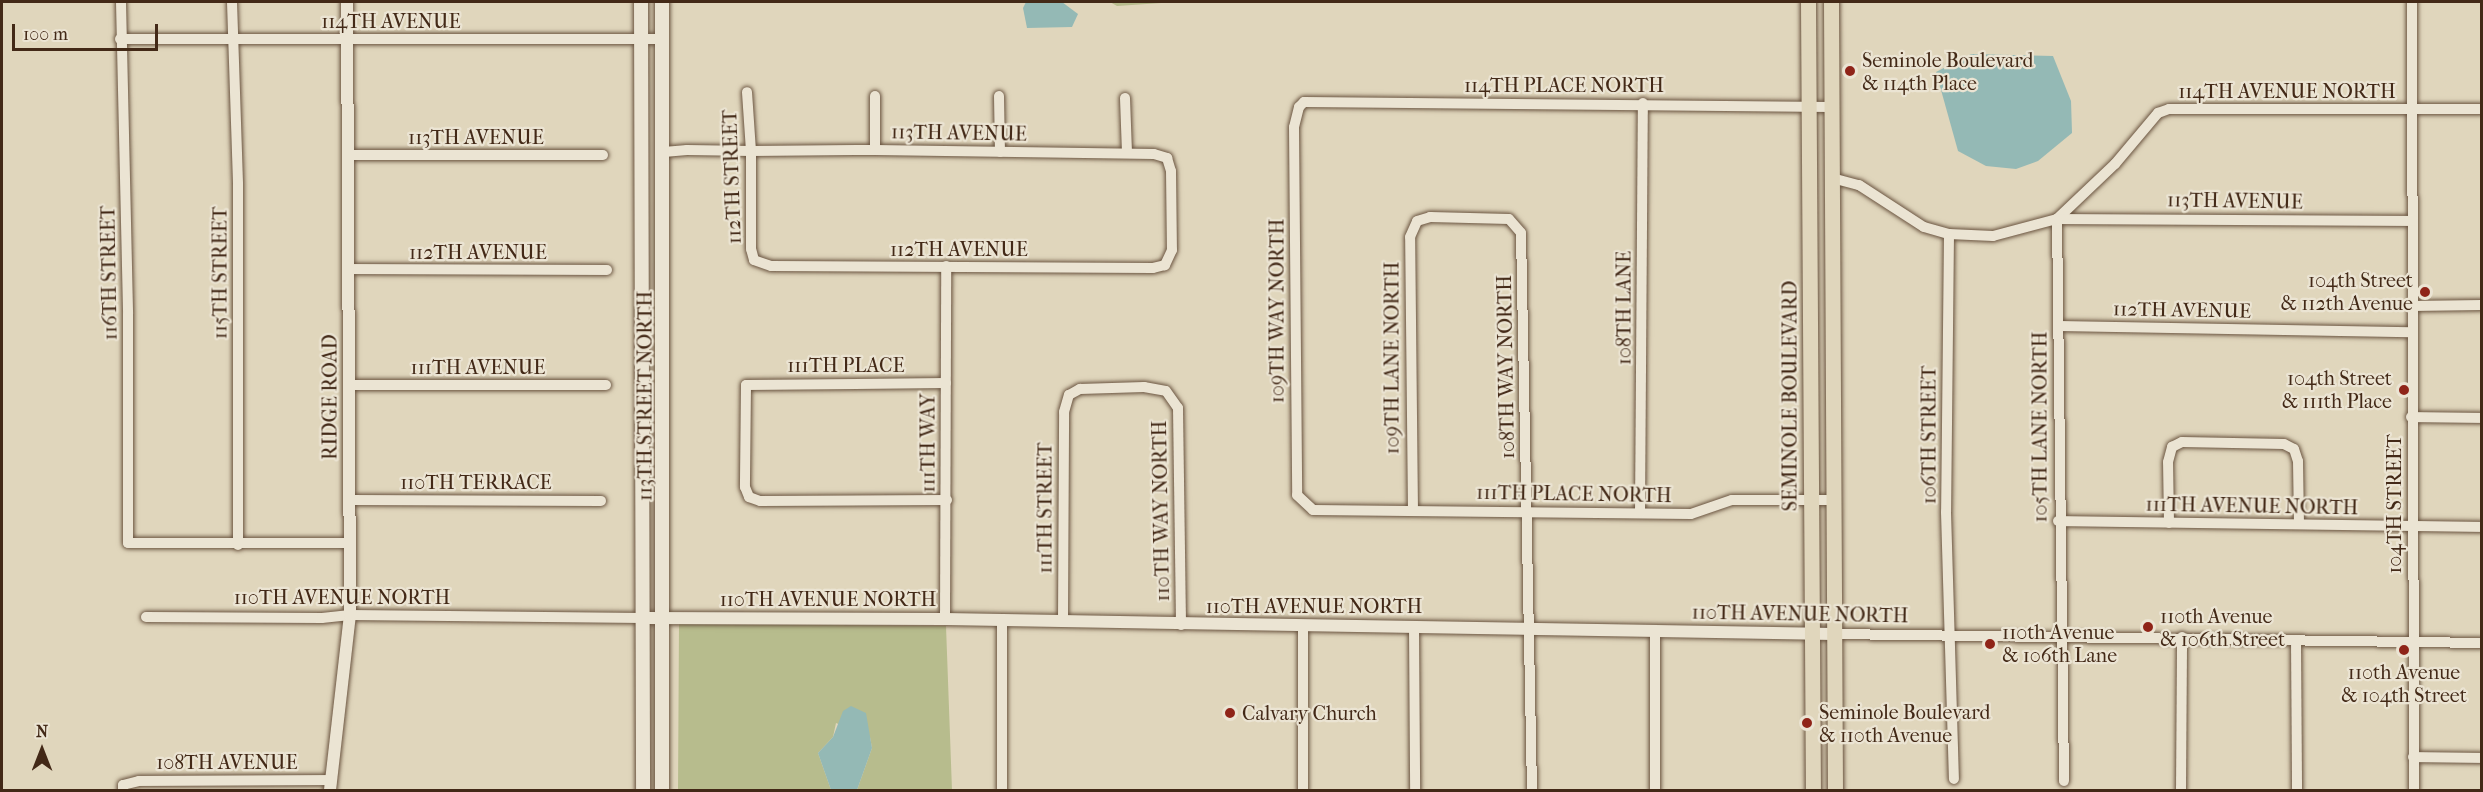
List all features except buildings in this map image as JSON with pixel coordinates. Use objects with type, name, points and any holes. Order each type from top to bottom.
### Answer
[{"type":"main road","name":"113TH STREET NORTH","points":[[641,2],[643,790]]},
{"type":"main road","name":"113TH STREET NORTH","points":[[662,2],[665,618],[662,790]]},
{"type":"main road","name":"SEMINOLE BOULEVARD","points":[[1808,2],[1813,790]]},
{"type":"main road","points":[[1831,2],[1835,790]]},
{"type":"street","name":"116TH STREET","points":[[120,2],[128,314],[128,543],[238,545]]},
{"type":"street","name":"115TH STREET","points":[[232,2],[231,39],[238,184],[238,545]]},
{"type":"street","name":"RIDGE ROAD","points":[[330,785],[350,615],[347,2]]},
{"type":"street","name":"104TH STREET","points":[[2412,2],[2411,332],[2414,790]]},
{"type":"street","name":"114TH AVENUE","points":[[120,39],[662,39]]},
{"type":"street","name":"112TH STREET","points":[[747,92],[751,151],[751,249],[754,260]]},
{"type":"street","points":[[875,96],[875,150]]},
{"type":"street","points":[[999,96],[1000,152]]},
{"type":"street","points":[[1125,98],[1127,152]]},
{"type":"street","name":"114TH PLACE NORTH","points":[[1299,106],[1304,102],[1643,103],[1831,108]]},
{"type":"street","name":"108TH LANE","points":[[1640,513],[1643,103]]},
{"type":"street","name":"109TH WAY NORTH","points":[[1299,106],[1294,128],[1296,476],[1297,495],[1313,510]]},
{"type":"street","name":"114TH AVENUE NORTH","points":[[1832,178],[1859,185],[1907,218],[1949,234],[1993,236],[2057,219],[2093,187],[2161,111],[2183,108],[2481,109]]},
{"type":"street","name":"113TH AVENUE","points":[[664,152],[875,150],[1127,152],[1167,158],[1171,171],[1172,250],[1165,265]]},
{"type":"street","name":"113TH AVENUE","points":[[348,155],[603,155]]},
{"type":"street","name":"108TH WAY NORTH","points":[[1430,217],[1509,219],[1521,233],[1532,790]]},
{"type":"street","name":"109TH LANE NORTH","points":[[1413,511],[1410,237],[1417,221],[1430,217]]},
{"type":"street","name":"113TH AVENUE","points":[[2057,219],[2413,221]]},
{"type":"street","name":"105TH LANE NORTH","points":[[2057,219],[2058,521],[2064,781]]},
{"type":"street","name":"106TH STREET","points":[[1949,234],[1946,512],[1954,779]]},
{"type":"street","name":"112TH AVENUE","points":[[754,260],[771,266],[1165,265]]},
{"type":"street","name":"111TH WAY","points":[[945,619],[946,266]]},
{"type":"street","name":"112TH AVENUE","points":[[349,269],[607,270]]},
{"type":"street","points":[[2412,306],[2481,305]]},
{"type":"street","name":"112TH AVENUE","points":[[2059,326],[2411,332]]},
{"type":"street","name":"111TH PLACE","points":[[946,383],[746,385],[745,487],[749,497],[760,501],[947,500]]},
{"type":"street","name":"111TH AVENUE","points":[[350,385],[606,385]]},
{"type":"street","name":"110TH WAY NORTH","points":[[1069,395],[1080,388],[1144,387],[1166,391],[1174,399],[1178,408],[1181,625]]},
{"type":"street","name":"111TH STREET","points":[[1062,622],[1064,412],[1069,395]]},
{"type":"street","points":[[2412,417],[2481,418]]},
{"type":"street","points":[[2169,523],[2168,462],[2172,447],[2182,442],[2284,444],[2294,449],[2298,461],[2299,524]]},
{"type":"street","name":"110TH TERRACE","points":[[350,500],[601,501]]},
{"type":"street","name":"111TH PLACE NORTH","points":[[1313,510],[1525,510],[1691,514],[1732,500],[1833,500]]},
{"type":"street","name":"111TH AVENUE NORTH","points":[[2058,521],[2481,527]]},
{"type":"street","points":[[238,545],[349,543]]},
{"type":"street","name":"110TH AVENUE NORTH","points":[[146,617],[322,618],[350,615],[945,619],[1181,625],[2182,637],[2481,643]]},
{"type":"street","points":[[1002,621],[1002,790]]},
{"type":"street","points":[[1303,625],[1303,790]]},
{"type":"street","points":[[1414,627],[1415,790]]},
{"type":"street","points":[[1655,631],[1655,790]]},
{"type":"street","points":[[2181,790],[2182,637]]},
{"type":"street","points":[[2296,640],[2296,790]]},
{"type":"street","points":[[2413,757],[2481,758]]},
{"type":"street","name":"108TH AVENUE","points":[[123,788],[139,781],[330,785]]},
{"type":"green space","points":[[1110,2],[1176,2],[1117,6]]},
{"type":"green space","points":[[679,624],[946,626],[952,790],[857,790],[872,748],[870,737],[836,723],[833,737],[818,753],[831,790],[678,790]]},
{"type":"water","points":[[1026,2],[1062,2],[1078,14],[1072,27],[1027,28],[1023,8]]},
{"type":"water","points":[[1971,54],[2053,56],[2071,101],[2072,133],[2038,161],[2016,169],[1986,166],[1958,151],[1936,72]]},
{"type":"water","points":[[851,706],[866,713],[872,748],[857,790],[831,790],[818,753],[833,737],[843,711]]},
{"type":"place","name":"Seminole Boulevard & 114th Place","points":[[1850,71]]},
{"type":"place","name":"104th Street & 112th Avenue","points":[[2425,292]]},
{"type":"place","name":"104th Street & 111th Place","points":[[2404,390]]},
{"type":"place","name":"110th Avenue & 106th Street","points":[[2148,627]]},
{"type":"place","name":"110th Avenue & 106th Lane","points":[[1990,644]]},
{"type":"place","name":"110th Avenue & 104th Street","points":[[2404,650]]},
{"type":"place","name":"Calvary Church","points":[[1230,713]]},
{"type":"place","name":"Seminole Boulevard & 110th Avenue","points":[[1807,723]]}]
